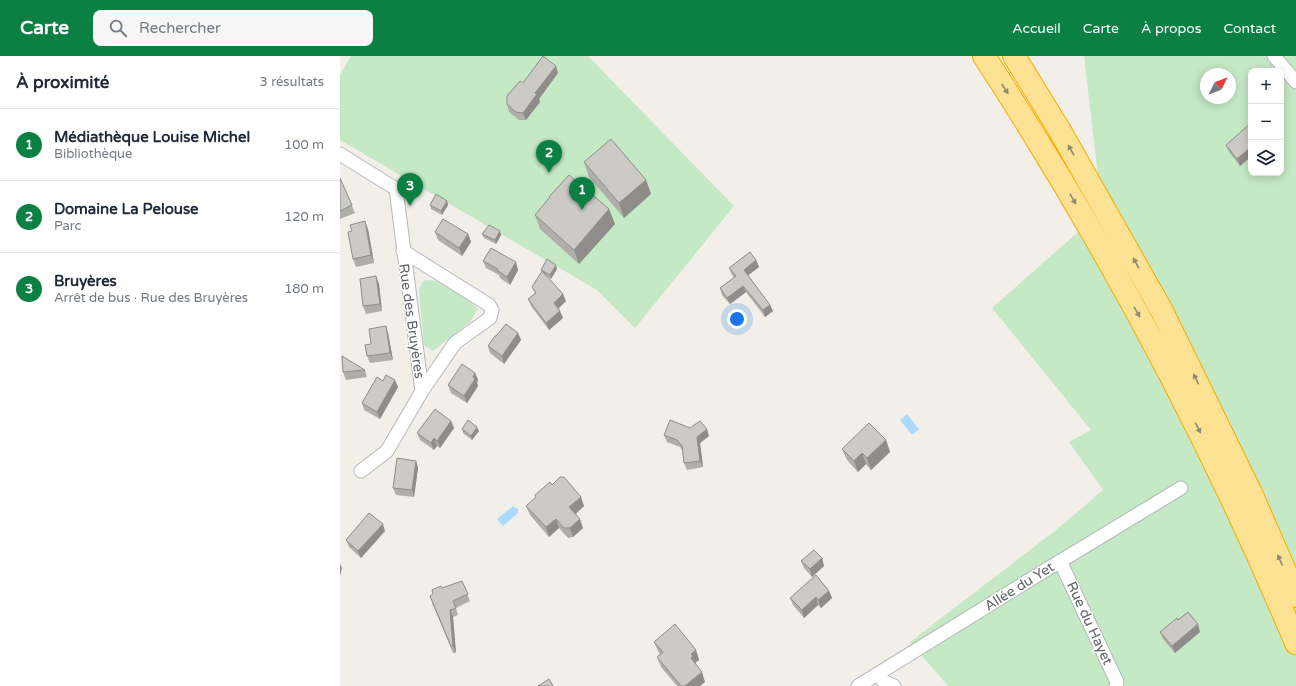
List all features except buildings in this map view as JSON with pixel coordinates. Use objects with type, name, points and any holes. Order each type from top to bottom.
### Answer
[{"type":"highway","points":[[984,56],[1039,141],[1141,319],[1202,435],[1296,643]]},
{"type":"highway","points":[[1014,56],[1063,136],[1162,311],[1251,493],[1296,596]]},
{"type":"street","points":[[1274,56],[1296,82]]},
{"type":"street","name":"Rue des Bruyères","points":[[340,154],[396,189],[422,391]]},
{"type":"street","name":"Rue des Bruyères","points":[[361,471],[387,451],[422,391],[455,343],[490,318],[492,310],[489,305],[403,251]]},
{"type":"street","name":"Allée du Yet","points":[[858,686],[1181,488]]},
{"type":"street","name":"Rue du Hayet","points":[[1060,561],[1117,682],[1116,686]]},
{"type":"street","points":[[878,674],[883,681],[894,686]]},
{"type":"green space","points":[[351,56],[588,56],[734,206],[635,328],[597,290],[340,140],[340,75]]},
{"type":"green space","points":[[1084,56],[1296,56],[1296,686],[948,686],[910,642],[1056,530],[1103,490],[1069,442],[1091,430],[992,308],[1102,211]]},
{"type":"green space","points":[[428,280],[448,286],[478,309],[470,322],[433,351],[424,345],[419,289],[423,281]]},
{"type":"water","points":[[907,414],[919,429],[912,435],[900,420]]},
{"type":"water","points":[[513,506],[518,509],[518,513],[503,526],[497,519]]},
{"type":"place","name":"Domaine La Pelouse","points":[[549,173]]},
{"type":"place","name":"Bruyères","points":[[410,206]]},
{"type":"place","name":"Médiathèque Louise Michel","points":[[582,210]]}]
